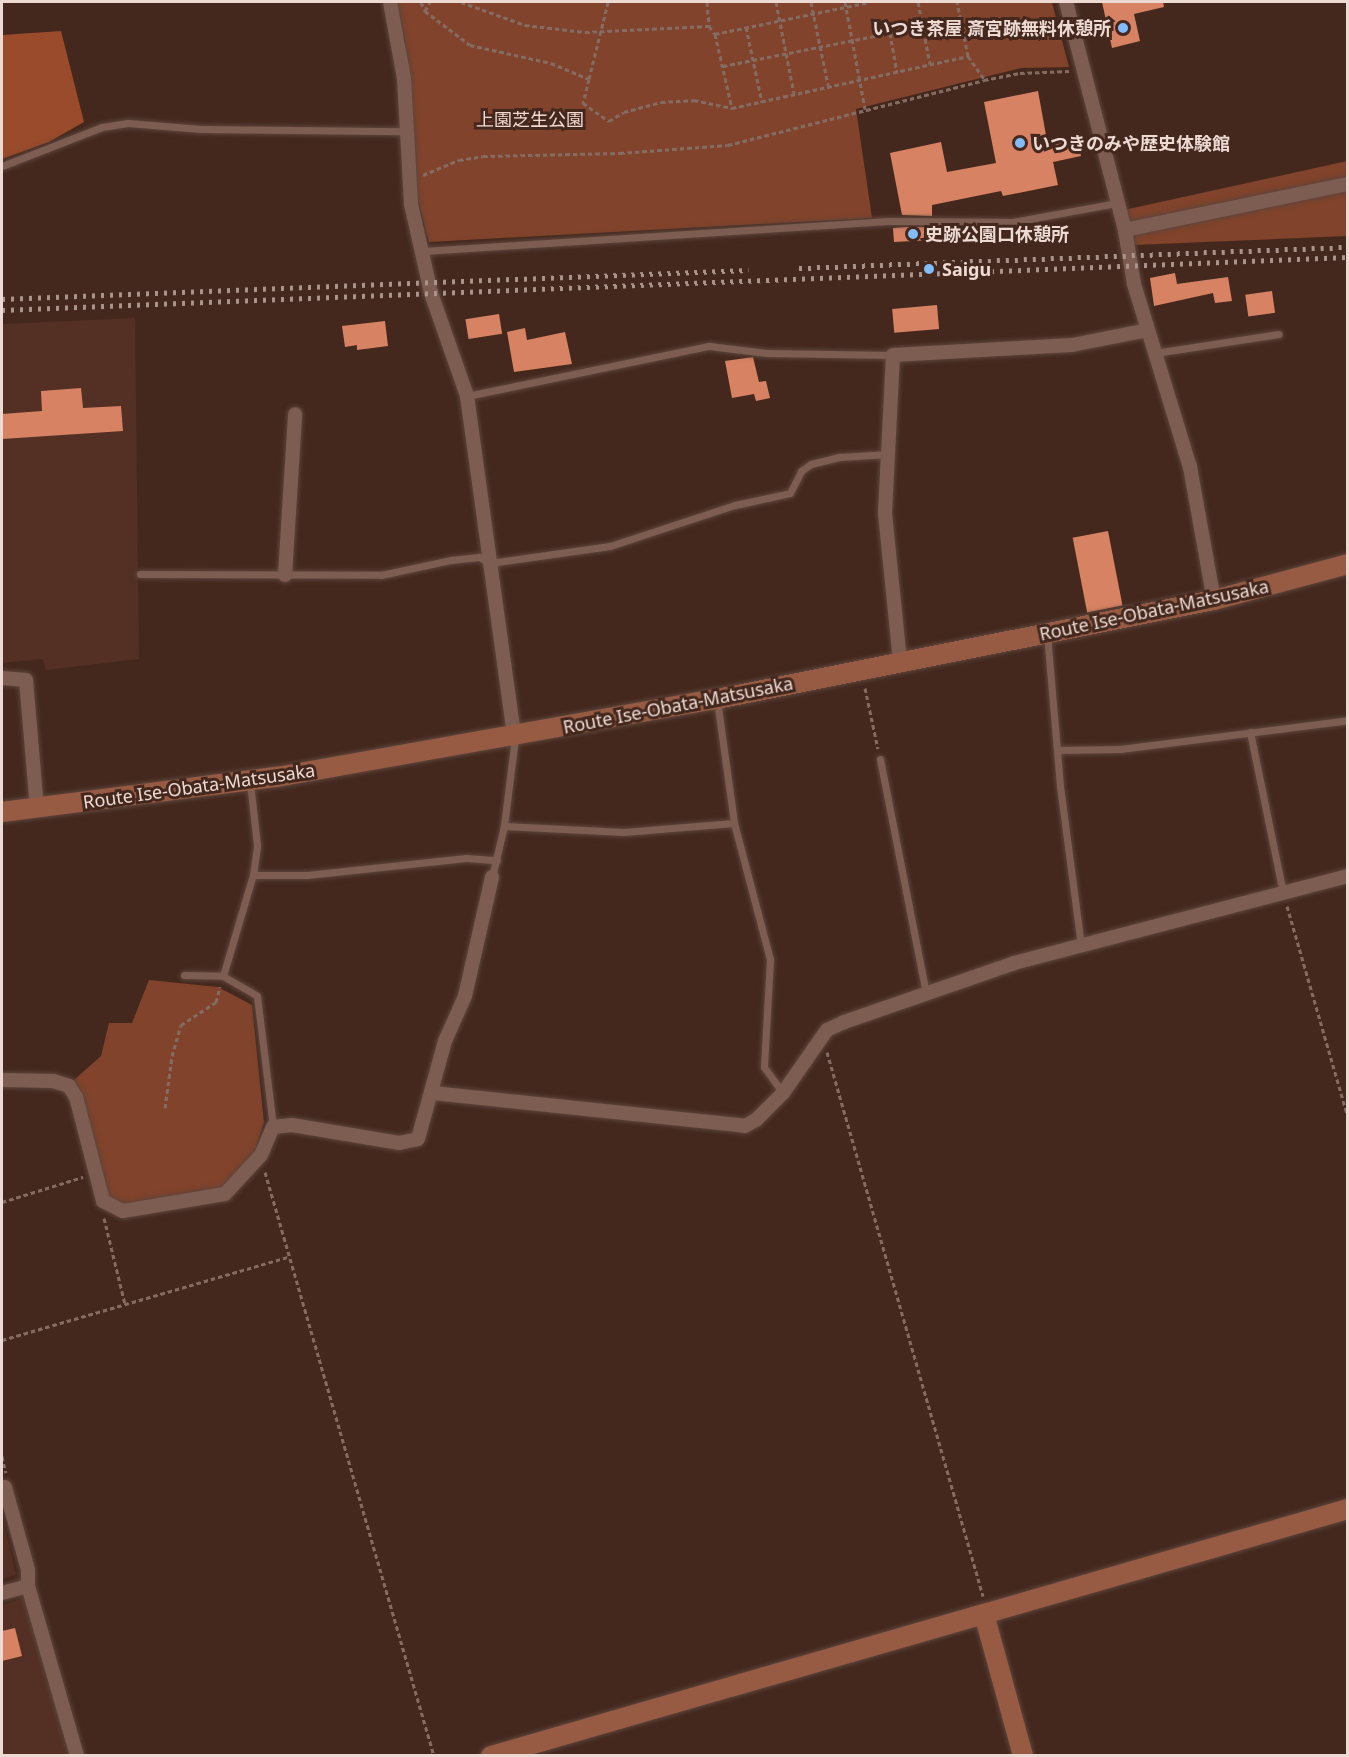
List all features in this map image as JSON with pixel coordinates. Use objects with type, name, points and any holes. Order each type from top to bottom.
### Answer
[{"type":"main road","name":"Route Ise-Obata-Matsusaka","points":[[2,812],[250,780],[717,699],[1214,600],[1347,564]]},
{"type":"main road","points":[[491,1755],[1347,1509]]},
{"type":"main road","points":[[986,1613],[1023,1755]]},
{"type":"street","points":[[390,2],[404,78],[405,131],[411,204],[431,294],[467,396],[514,735]]},
{"type":"street","points":[[1066,2],[1125,230],[1134,284],[1190,467],[1214,600]]},
{"type":"street","points":[[1125,230],[1347,184]]},
{"type":"street","points":[[900,661],[885,513],[893,355],[1072,345],[1148,330]]},
{"type":"street","points":[[285,575],[295,414]]},
{"type":"street","points":[[2,678],[26,680],[37,809]]},
{"type":"street","points":[[433,1093],[726,1126],[756,1120],[783,1093],[827,1030],[844,1022],[1014,963],[1347,876]]},
{"type":"street","points":[[2,1080],[53,1081],[69,1086],[76,1097],[94,1174],[103,1201],[123,1211],[137,1212],[219,1196],[261,1155],[273,1127],[292,1125],[399,1143],[418,1139],[433,1093],[445,1041],[465,996],[492,877]]},
{"type":"street","points":[[5,1487],[28,1570],[28,1586],[77,1755]]},
{"type":"street","points":[[2,1593],[28,1586]]},
{"type":"lane","points":[[2,166],[102,128],[128,123],[201,129],[405,131]]},
{"type":"lane","points":[[423,251],[888,221],[1013,222],[1117,202]]},
{"type":"lane","points":[[1155,353],[1279,334]]},
{"type":"lane","points":[[467,396],[709,346],[767,353],[893,355]]},
{"type":"lane","points":[[140,574],[381,576],[479,557],[490,563],[610,546],[735,505],[790,493],[801,471],[811,464],[840,457],[888,454]]},
{"type":"lane","points":[[1047,634],[1057,750],[1081,945]]},
{"type":"lane","points":[[717,699],[734,823],[770,959],[764,1067],[783,1093]]},
{"type":"lane","points":[[1057,750],[1120,748],[1347,720]]},
{"type":"lane","points":[[1250,732],[1283,893]]},
{"type":"lane","points":[[492,877],[504,826],[516,754],[514,735]]},
{"type":"lane","points":[[880,759],[926,993]]},
{"type":"lane","points":[[223,976],[253,875],[257,845],[250,780]]},
{"type":"lane","points":[[504,826],[624,832],[734,823]]},
{"type":"lane","points":[[253,875],[307,875],[466,858],[497,860]]},
{"type":"lane","points":[[184,975],[223,976],[257,996],[273,1127]]},
{"type":"path","points":[[421,2],[425,10],[470,45],[551,63],[589,79]]},
{"type":"path","points":[[425,10],[430,2]]},
{"type":"path","points":[[461,2],[525,25],[598,31],[709,26]]},
{"type":"path","points":[[608,2],[598,31],[583,103],[609,121],[624,112],[661,102],[694,100],[732,108],[968,56]]},
{"type":"path","points":[[706,2],[709,26],[715,34],[732,108]]},
{"type":"path","points":[[776,2],[794,94]]},
{"type":"path","points":[[811,2],[828,86]]},
{"type":"path","points":[[715,34],[845,4],[869,2]]},
{"type":"path","points":[[918,2],[930,64]]},
{"type":"path","points":[[957,2],[968,56],[984,80]]},
{"type":"path","points":[[845,4],[866,109]]},
{"type":"path","points":[[723,66],[961,19]]},
{"type":"path","points":[[746,27],[762,102]]},
{"type":"path","points":[[890,33],[897,71]]},
{"type":"path","points":[[409,178],[434,172],[459,160],[483,156],[620,153],[728,145],[984,80],[1020,73],[1083,73]]},
{"type":"path","points":[[861,669],[880,759]]},
{"type":"path","points":[[1283,893],[1347,1117]]},
{"type":"path","points":[[165,1108],[172,1056],[181,1025],[216,1002],[223,976]]},
{"type":"path","points":[[818,1042],[829,1054],[986,1613]]},
{"type":"path","points":[[261,1155],[288,1257],[434,1755]]},
{"type":"path","points":[[2,1202],[94,1174]]},
{"type":"path","points":[[103,1201],[102,1213],[125,1304]]},
{"type":"path","points":[[2,1340],[288,1257]]},
{"type":"shaded area","points":[[61,31],[84,122],[49,142],[2,159],[2,35]]},
{"type":"shaded area","points":[[135,318],[139,659],[46,670],[43,659],[2,663],[2,324]]},
{"type":"shaded area","points":[[2,1515],[16,1575],[2,1579]]},
{"type":"shaded area","points":[[25,1598],[71,1755],[2,1756],[2,1605]]},
{"type":"green space","name":"上園芝生公園","points":[[396,2],[1052,2],[1069,67],[1021,68],[856,109],[872,218],[429,242],[414,185],[405,40]]},
{"type":"green space","points":[[1347,161],[1347,236],[1134,245],[1124,210]]},
{"type":"green space","points":[[149,980],[218,987],[252,1005],[264,1122],[254,1154],[220,1191],[134,1207],[117,1204],[104,1195],[82,1095],[74,1080],[101,1056],[109,1023],[132,1023]]},
{"type":"building","name":"いつき茶屋 斎宮跡無料休憩所","points":[[1102,2],[1163,2],[1164,7],[1134,14],[1140,41],[1112,48]]},
{"type":"building","points":[[1038,91],[1048,146],[1077,140],[1081,156],[1053,162],[1058,185],[1003,196],[1001,191],[932,205],[932,216],[902,215],[890,153],[941,142],[947,172],[996,163],[984,102]]},
{"type":"building","name":"史跡公園口休憩所","points":[[932,227],[933,240],[894,242],[893,228]]},
{"type":"building","points":[[1175,273],[1177,284],[1228,277],[1232,301],[1215,303],[1213,293],[1154,306],[1150,278]]},
{"type":"building","points":[[1272,291],[1275,313],[1248,317],[1245,295]]},
{"type":"building","points":[[937,305],[939,329],[894,333],[892,309]]},
{"type":"building","points":[[499,314],[502,334],[469,339],[465,319]]},
{"type":"building","points":[[385,321],[388,346],[357,350],[357,345],[345,347],[342,326]]},
{"type":"building","points":[[525,328],[527,340],[565,332],[572,364],[514,372],[507,332]]},
{"type":"building","points":[[753,357],[759,382],[766,381],[770,398],[756,401],[754,394],[732,398],[725,361]]},
{"type":"building","points":[[81,388],[83,408],[121,406],[123,431],[2,439],[2,414],[42,411],[41,391]]},
{"type":"building","points":[[1108,531],[1123,606],[1087,612],[1073,538]]},
{"type":"building","points":[[15,1628],[22,1656],[2,1661],[2,1631]]},
{"type":"railway","points":[[799,268],[1348,247]]},
{"type":"railway","points":[[2,310],[1348,257]]},
{"type":"railway","points":[[2,299],[748,270]]},
{"type":"place","name":"いつき茶屋 斎宮跡無料休憩所","points":[[1123,28]]},
{"type":"place","name":"いつきのみや歴史体験館","points":[[1020,143]]},
{"type":"place","name":"史跡公園口休憩所","points":[[913,234]]},
{"type":"place","name":"Saigu","points":[[929,269]]}]
